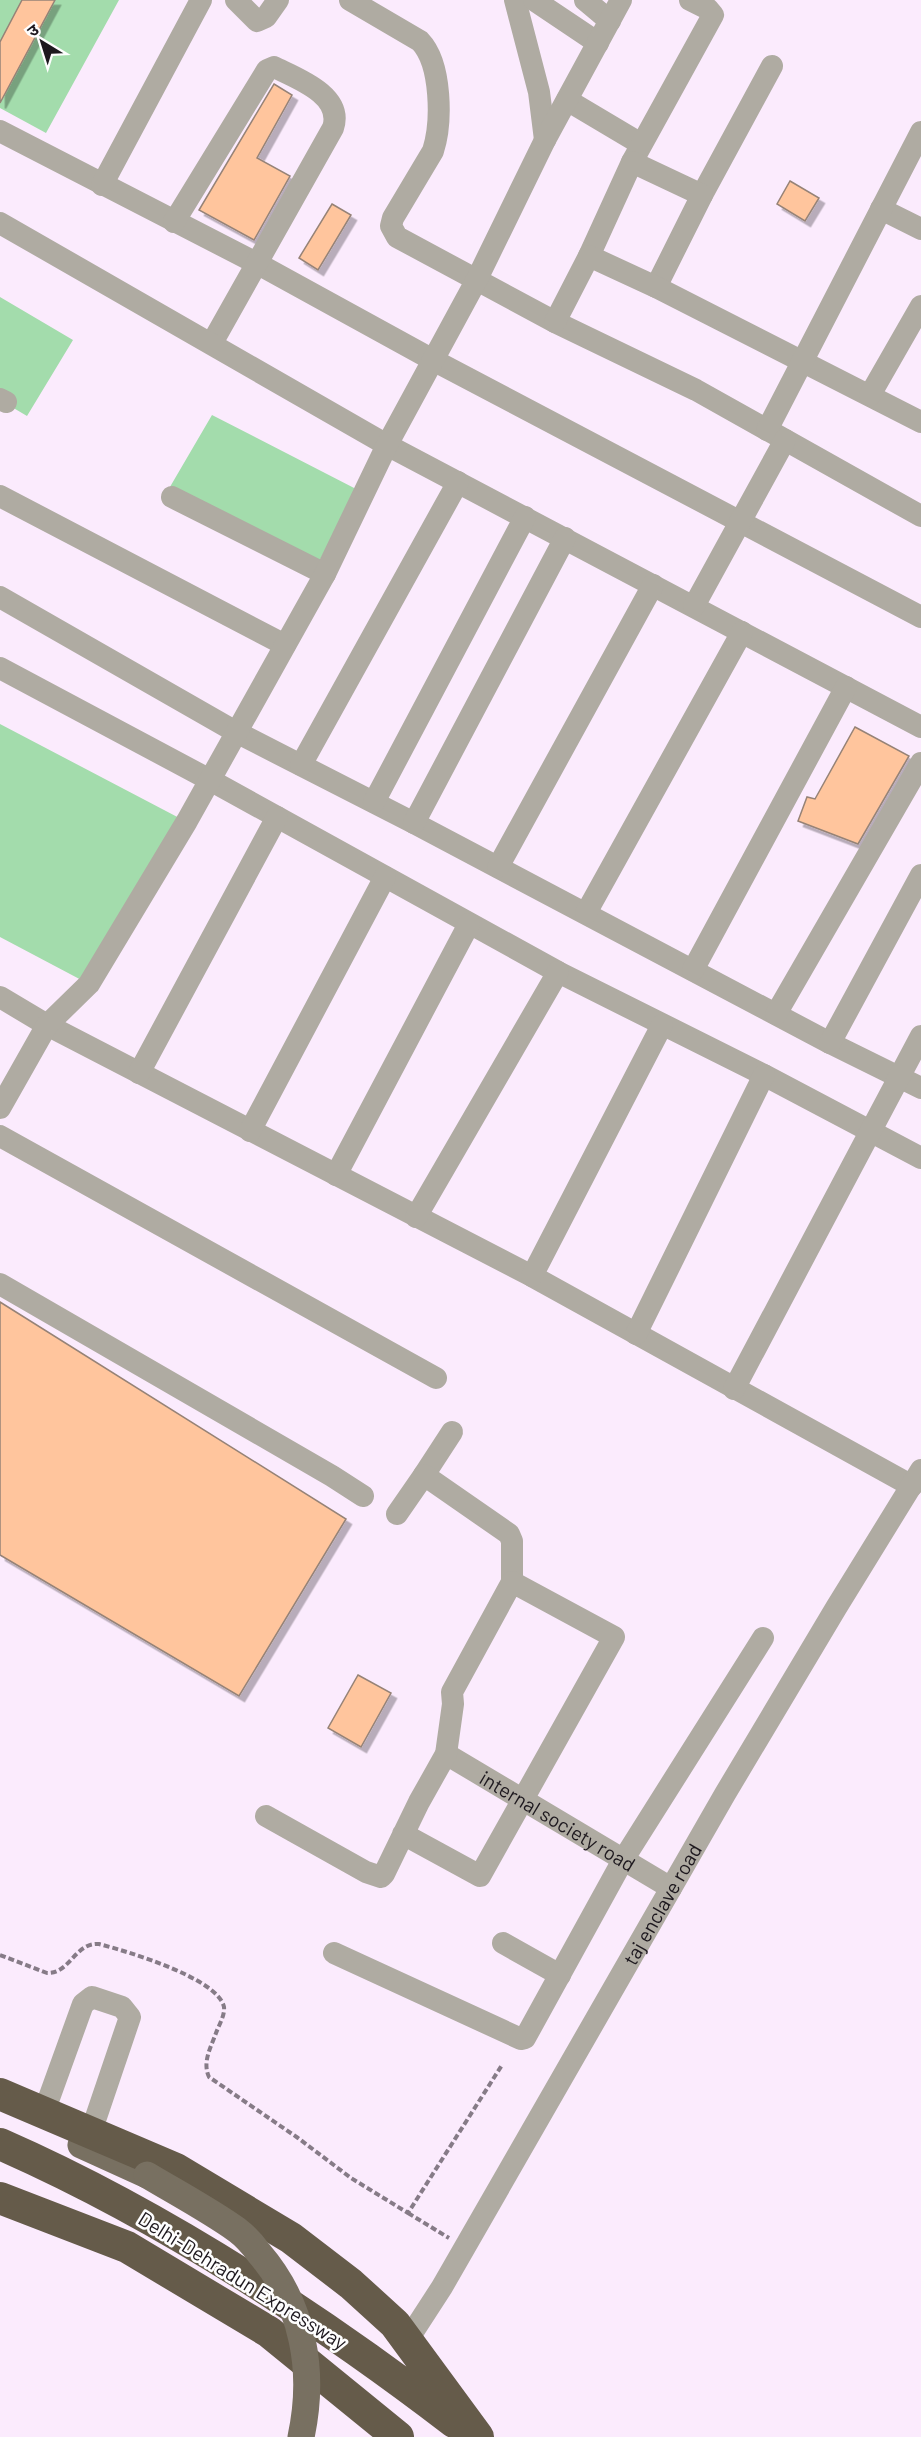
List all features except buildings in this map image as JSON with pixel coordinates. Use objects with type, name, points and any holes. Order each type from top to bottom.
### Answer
[{"type":"highway","points":[[0,2094],[176,2169],[291,2238],[351,2284],[395,2324],[476,2437]]},
{"type":"highway","name":"Delhi-Dehradun Expressway","points":[[0,2144],[52,2167],[227,2265],[382,2367],[476,2437]]},
{"type":"highway","name":"Delhi-Dehradun Expressway","points":[[0,2198],[127,2247],[269,2332],[398,2437]]},
{"type":"main road","points":[[0,2110],[147,2175],[238,2231],[253,2245],[283,2287],[296,2315],[303,2339],[308,2389],[301,2437]]},
{"type":"street","points":[[102,184],[201,0]]},
{"type":"street","points":[[237,0],[254,20],[261,21],[278,0]]},
{"type":"street","points":[[350,0],[420,41],[428,51],[437,82],[436,141],[433,151],[393,218],[391,226],[393,232],[555,322],[696,390],[921,516]]},
{"type":"street","points":[[515,0],[539,92],[545,140]]},
{"type":"street","points":[[534,0],[598,42]]},
{"type":"street","points":[[585,0],[610,21]]},
{"type":"street","points":[[5,1098],[47,1025],[89,984],[210,780],[325,574],[387,445],[476,280],[545,140],[621,0]]},
{"type":"street","points":[[555,322],[637,153],[713,15],[708,9],[690,0]]},
{"type":"street","points":[[656,287],[702,195],[772,66]]},
{"type":"street","points":[[174,222],[267,70],[274,68],[311,85],[323,95],[336,120],[258,264],[212,343]]},
{"type":"street","points":[[567,100],[637,153],[702,195]]},
{"type":"street","points":[[0,131],[258,264],[433,360],[921,617]]},
{"type":"street","points":[[694,606],[740,522],[776,435],[802,361],[921,132]]},
{"type":"street","points":[[881,209],[921,229]]},
{"type":"street","points":[[0,223],[387,445],[921,727]]},
{"type":"street","points":[[589,256],[656,287],[921,422]]},
{"type":"street","points":[[870,395],[921,306]]},
{"type":"street","points":[[301,765],[458,482]]},
{"type":"street","points":[[0,496],[285,645]]},
{"type":"street","points":[[172,496],[325,574]]},
{"type":"street","points":[[374,802],[525,517]]},
{"type":"street","points":[[414,822],[565,538]]},
{"type":"street","points":[[498,867],[653,585]]},
{"type":"street","points":[[0,597],[236,732],[414,822],[831,1043],[921,1088]]},
{"type":"street","points":[[586,913],[742,632]]},
{"type":"street","points":[[0,668],[210,780],[558,972],[764,1075],[921,1158]]},
{"type":"street","points":[[693,970],[846,687]]},
{"type":"street","points":[[776,1014],[921,764]]},
{"type":"street","points":[[140,1073],[277,817]]},
{"type":"street","points":[[831,1043],[921,874]]},
{"type":"street","points":[[250,1131],[385,877]]},
{"type":"street","points":[[336,1175],[470,924]]},
{"type":"street","points":[[416,1217],[558,972]]},
{"type":"street","points":[[0,997],[47,1025],[532,1276],[734,1389],[916,1478]]},
{"type":"street","points":[[532,1276],[662,1025]]},
{"type":"street","points":[[734,1389],[921,1036]]},
{"type":"street","points":[[636,1334],[764,1075]]},
{"type":"street","points":[[0,1136],[436,1378]]},
{"type":"street","points":[[0,1284],[333,1476],[363,1496]]},
{"type":"street","points":[[397,1514],[452,1432]]},
{"type":"street","points":[[266,1816],[366,1872],[381,1877],[446,1754],[453,1704],[452,1692],[512,1582],[512,1541],[509,1534],[424,1475]]},
{"type":"street","name":"taj enclave road","points":[[407,2341],[465,2248],[671,1888],[836,1608],[916,1478]]},
{"type":"street","points":[[403,1834],[480,1876],[614,1637],[512,1582]]},
{"type":"street","points":[[334,1953],[521,2040],[527,2037],[624,1860],[763,1638]]},
{"type":"street","name":"internal society road","points":[[446,1754],[671,1888]]},
{"type":"street","points":[[503,1943],[560,1975]]},
{"type":"street","points":[[44,2112],[83,2004],[92,1997],[122,2007],[130,2017],[91,2132]]},
{"type":"path","points":[[0,1955],[47,1973],[53,1973],[61,1970],[87,1945],[99,1944],[187,1975],[211,1988],[222,2001],[224,2011],[206,2061],[209,2077],[298,2138],[351,2178],[465,2248]]},
{"type":"path","points":[[408,2213],[502,2065]]},
{"type":"green space","points":[[0,0],[119,0],[46,133],[0,108]]},
{"type":"green space","points":[[0,297],[73,340],[27,416],[0,400]]},
{"type":"green space","points":[[212,415],[358,490],[315,569],[167,492]]},
{"type":"green space","points":[[0,724],[185,821],[87,983],[0,937]]}]
